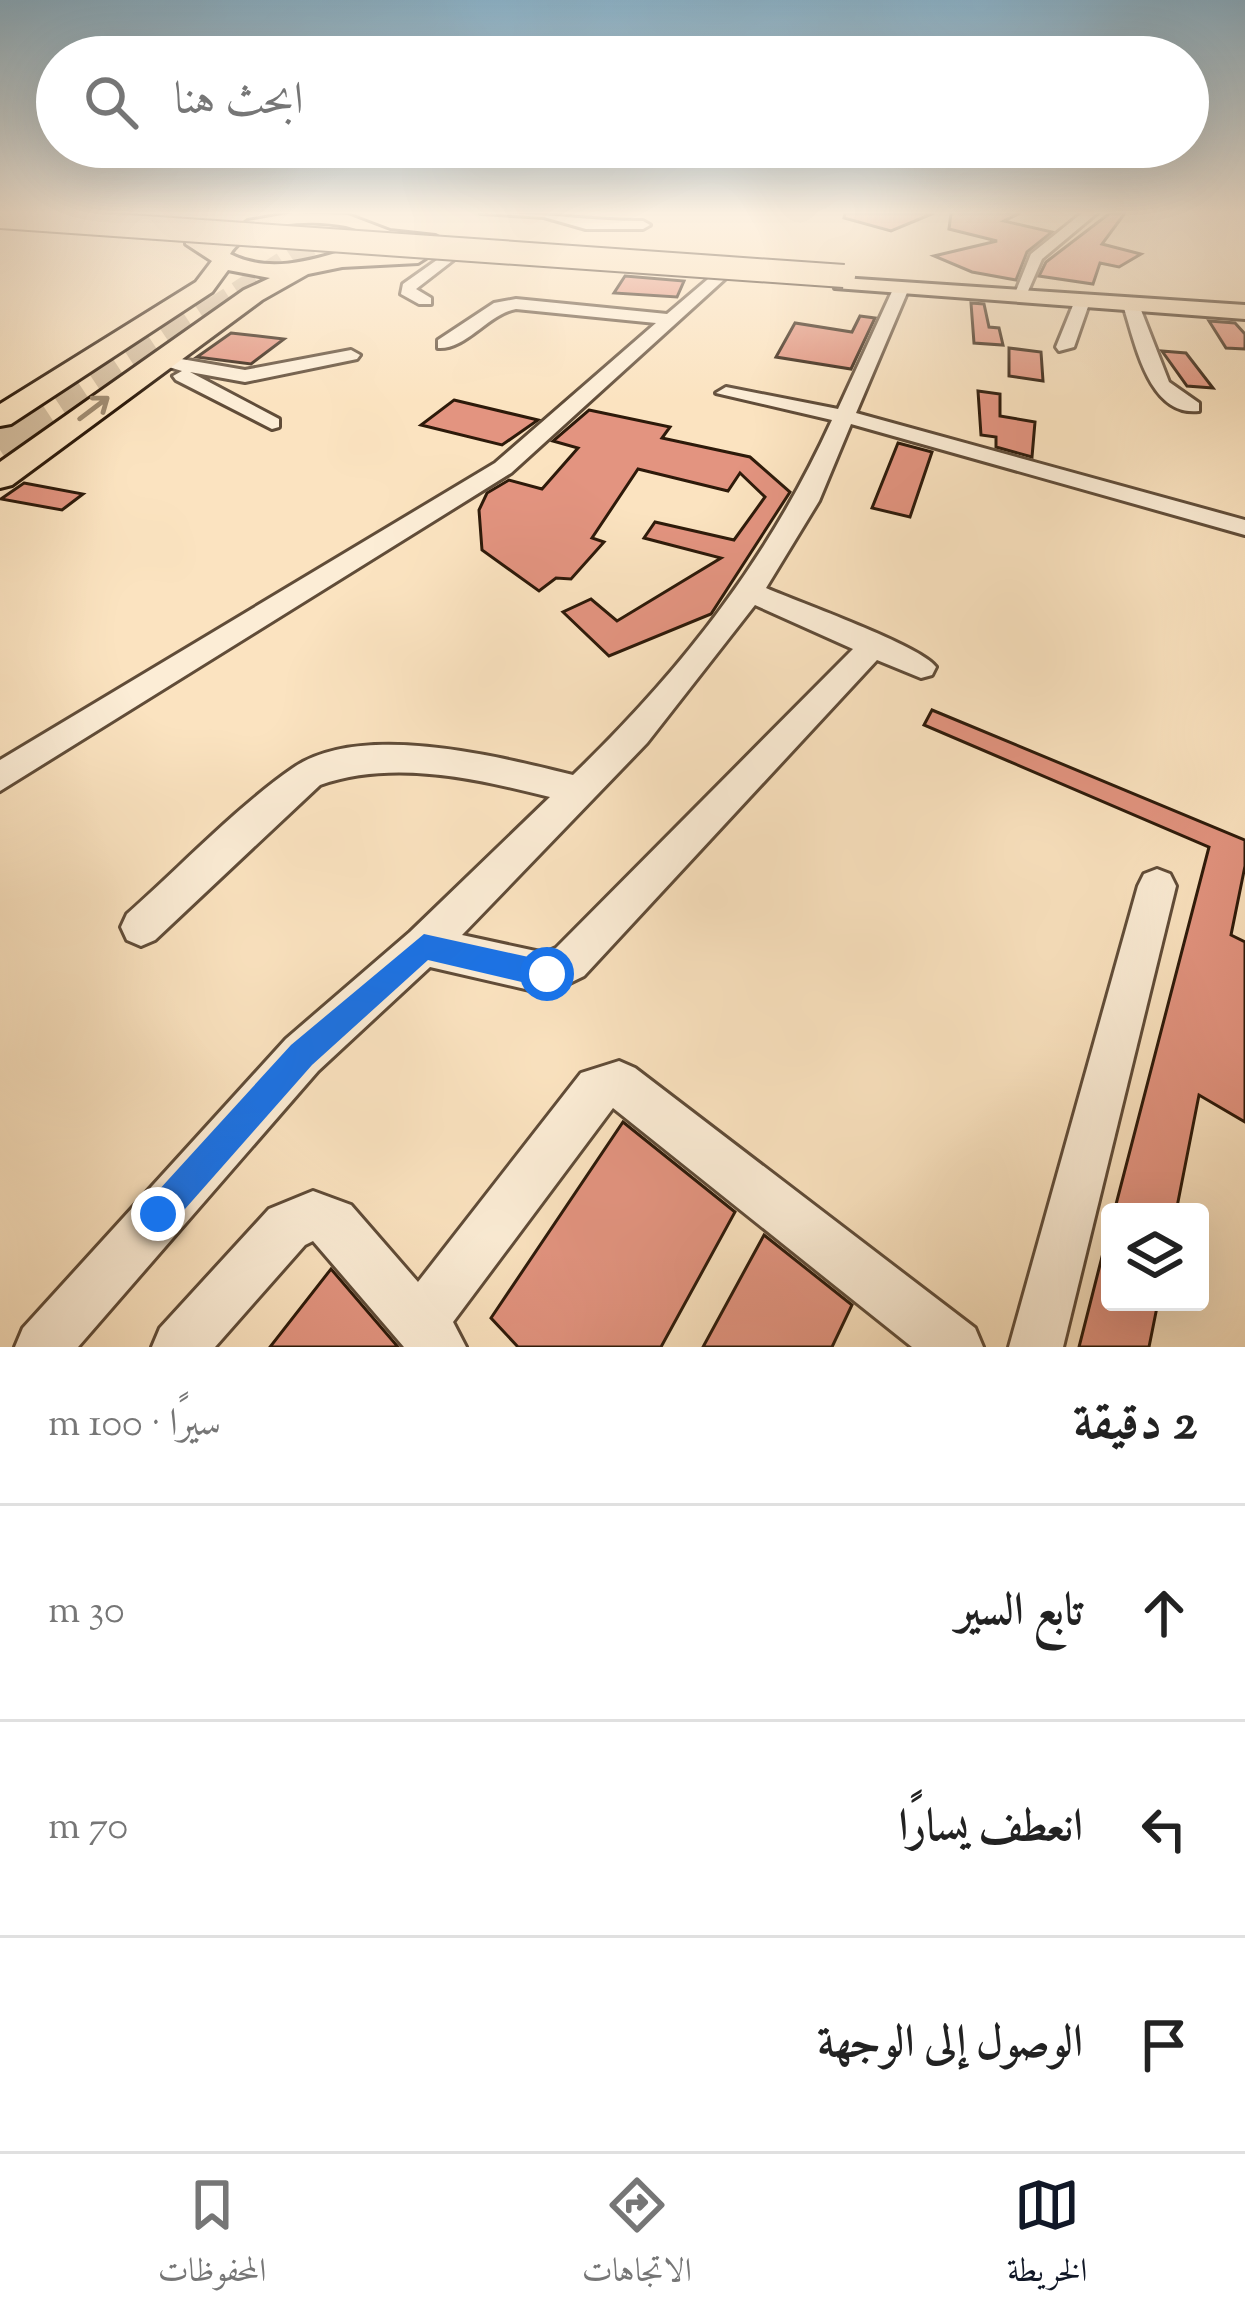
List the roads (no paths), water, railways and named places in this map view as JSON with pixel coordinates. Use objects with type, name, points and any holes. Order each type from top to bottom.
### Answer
[{"type":"highway","points":[[0,417],[202,276]]},
{"type":"highway","points":[[251,276],[266,281],[264,287]]},
{"type":"highway","points":[[0,478],[264,287],[292,276]]},
{"type":"highway","points":[[707,276],[834,280]]},
{"type":"highway","points":[[776,276],[834,280]]},
{"type":"highway","points":[[798,276],[834,280]]},
{"type":"main road","points":[[834,280],[1022,288],[1245,308]]},
{"type":"main road","points":[[834,280],[1082,302],[1245,308]]},
{"type":"street","points":[[415,276],[407,290],[425,301]]},
{"type":"street","points":[[1022,288],[1027,276]]},
{"type":"street","points":[[0,778],[503,468],[719,277]]},
{"type":"street","points":[[42,1347],[302,1055],[424,946],[635,734],[750,592],[807,501],[901,287]]},
{"type":"street","points":[[1065,347],[1082,302]]},
{"type":"street","points":[[444,344],[500,307],[516,304],[672,320]]},
{"type":"street","points":[[1131,304],[1160,385],[1192,407]]},
{"type":"street","points":[[153,364],[245,376],[351,355]]},
{"type":"street","points":[[153,364],[200,382],[272,423]]},
{"type":"street","points":[[726,393],[844,416],[1245,528]]},
{"type":"street","points":[[750,592],[921,667]]},
{"type":"street","points":[[424,946],[547,974],[571,962],[875,643]]},
{"type":"street","points":[[141,927],[308,775],[330,764],[434,761],[482,766],[579,790]]},
{"type":"street","points":[[1036,1347],[1157,886]]},
{"type":"street","points":[[179,1347],[287,1228],[313,1216],[333,1223],[429,1335],[597,1089],[619,1084],[956,1347]]},
{"type":"tunnel","points":[[211,310],[263,276]]},
{"type":"tunnel","points":[[27,432],[216,307]]},
{"type":"tunnel","points":[[0,450],[32,429]]}]
